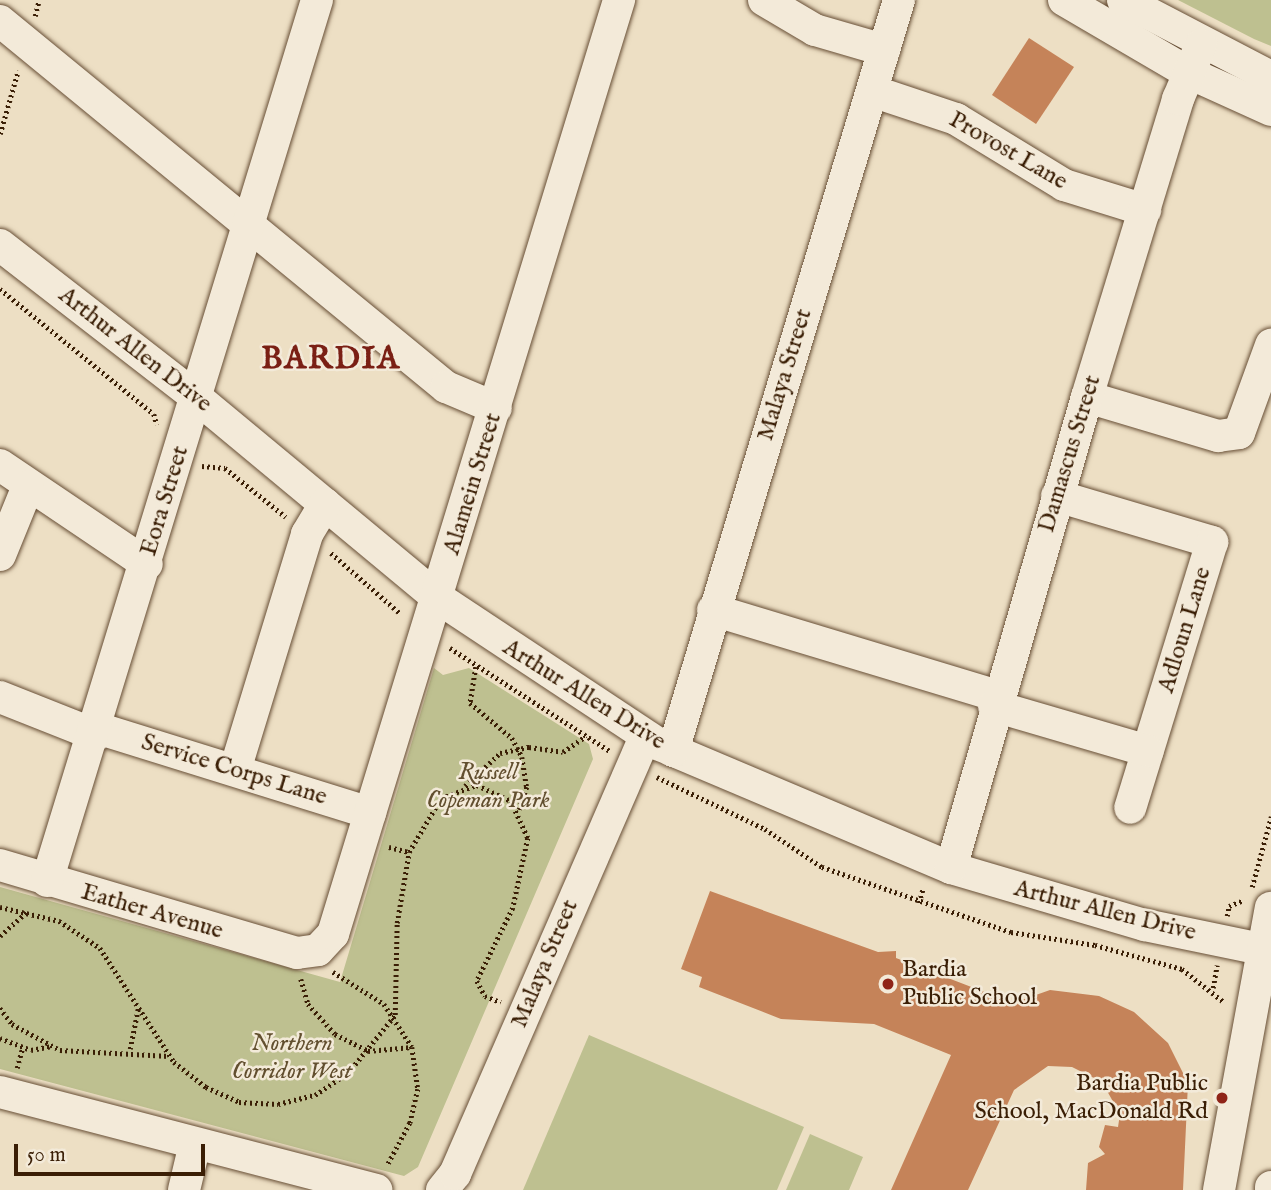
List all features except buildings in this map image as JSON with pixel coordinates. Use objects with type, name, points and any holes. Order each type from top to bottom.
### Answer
[{"type":"street","name":"Eora Street","points":[[47,880],[97,732],[317,0]]},
{"type":"street","name":"Alamein Street","points":[[302,953],[333,934],[619,0]]},
{"type":"street","points":[[764,0],[815,30],[884,50]]},
{"type":"street","name":"Malaya Street","points":[[442,1190],[455,1174],[524,1012],[659,743],[713,610],[899,0]]},
{"type":"street","points":[[1064,0],[1187,72],[1271,110]]},
{"type":"street","points":[[1123,0],[1201,45],[1271,77]]},
{"type":"street","points":[[4,21],[249,229],[446,387],[496,408]]},
{"type":"street","name":"Damascus Street","points":[[951,868],[995,701],[1087,397],[1187,72],[1201,45]]},
{"type":"street","name":"Provost Lane","points":[[872,91],[956,119],[1064,185],[1145,210]]},
{"type":"street","name":"Arthur Allen Drive","points":[[0,245],[197,398],[438,598],[659,743],[951,868],[1134,922],[1266,950]]},
{"type":"street","points":[[1087,397],[1218,436],[1239,433],[1271,345]]},
{"type":"street","points":[[0,465],[147,564]]},
{"type":"street","points":[[0,555],[29,486]]},
{"type":"street","name":"Adloun Lane","points":[[1058,496],[1212,542],[1130,808]]},
{"type":"street","points":[[235,769],[307,534],[325,505]]},
{"type":"street","points":[[713,610],[1148,751]]},
{"type":"street","name":"Service Corps Lane","points":[[0,697],[97,732],[235,769],[370,813]]},
{"type":"street","name":"Eather Avenue","points":[[0,865],[302,953]]},
{"type":"street","points":[[1219,1190],[1266,950],[1271,908]]},
{"type":"street","points":[[0,1093],[344,1186],[380,1181]]},
{"type":"street","points":[[184,1190],[195,1144]]},
{"type":"path","points":[[0,289],[154,414],[159,430]]},
{"type":"path","points":[[476,667],[470,703],[520,749],[527,787],[519,810]]},
{"type":"path","points":[[0,907],[28,911],[70,927],[100,948],[170,1056],[205,1087],[239,1102],[278,1104],[315,1095],[368,1051],[395,1015],[397,923],[409,852],[441,798],[465,787],[488,759],[520,749],[564,752],[586,736]]},
{"type":"path","points":[[465,787],[488,788],[519,810],[528,838],[521,883],[477,981],[485,996],[524,1012]]},
{"type":"path","points":[[1229,906],[1252,890],[1271,817]]},
{"type":"path","points":[[919,903],[923,888]]},
{"type":"path","points":[[0,936],[28,911]]},
{"type":"path","points":[[302,953],[301,986],[320,1021],[368,1051],[412,1047]]},
{"type":"path","points":[[333,972],[395,1015],[412,1047],[415,1100],[380,1181]]},
{"type":"path","points":[[1213,989],[1223,1000]]},
{"type":"path","points":[[130,1049],[137,1007]]},
{"type":"path","points":[[0,1008],[12,1024],[51,1046],[95,1053],[130,1049],[170,1056]]},
{"type":"path","points":[[0,1038],[31,1051],[51,1046]]},
{"type":"green space","points":[[1178,0],[1271,0],[1271,46],[1254,39]]},
{"type":"green space","points":[[434,668],[443,675],[469,668],[589,744],[593,759],[418,1167],[404,1176],[0,1069],[0,887],[340,982]]},
{"type":"green space","points":[[589,1035],[804,1127],[777,1190],[523,1190]]},
{"type":"green space","points":[[810,1134],[863,1157],[849,1190],[786,1190]]},
{"type":"place","name":"Bardia Public School","points":[[888,984]]},
{"type":"place","name":"Bardia Public School, MacDonald Rd","points":[[1222,1098]]},
{"type":"district","name":"BARDIA","points":[[331,360]]},
{"type":"park label","name":"Russell Copeman Park","points":[[488,787]]},
{"type":"park label","name":"Northern Corridor West","points":[[292,1058]]}]
